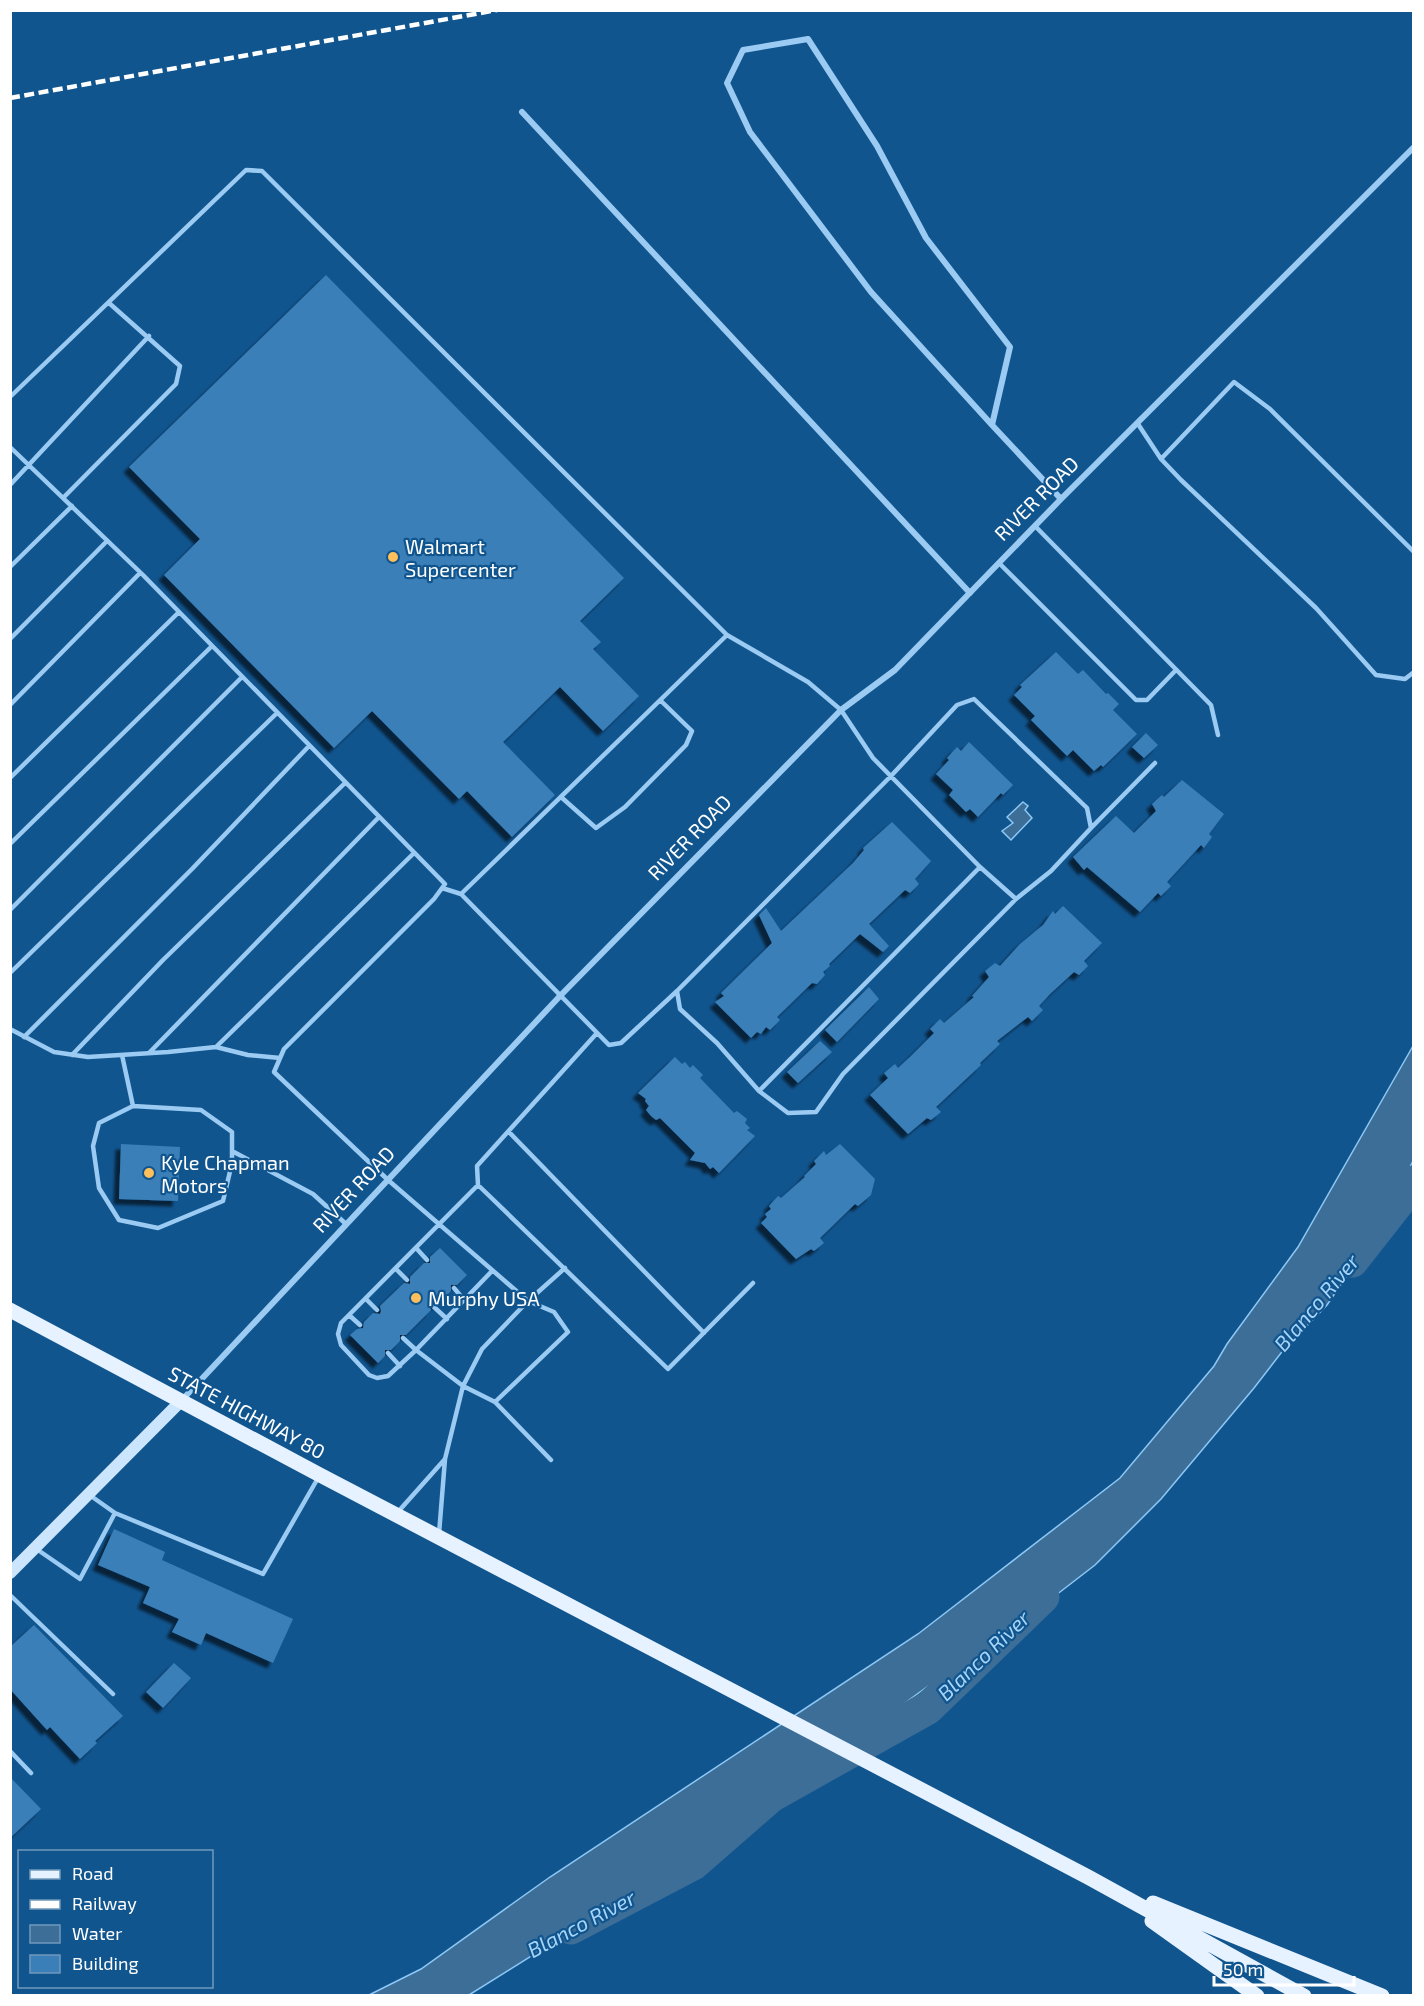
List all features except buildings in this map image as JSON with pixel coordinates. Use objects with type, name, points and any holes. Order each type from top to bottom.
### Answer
[{"type":"main road","name":"STATE HIGHWAY 80","points":[[10,1310],[1088,1877]]},
{"type":"main road","points":[[1088,1877],[1257,1995]]},
{"type":"main road","points":[[1088,1877],[1304,1995]]},
{"type":"main road","points":[[1088,1877],[1382,1995]]},
{"type":"street","points":[[992,425],[1010,347],[926,238],[877,146],[808,39],[743,50],[727,83],[750,132],[871,292],[992,425],[1061,499]]},
{"type":"street","points":[[522,112],[970,593]]},
{"type":"street","name":"RIVER ROAD","points":[[10,1573],[182,1400],[560,996],[841,710],[895,670],[1061,499],[1413,147]]},
{"type":"lane","points":[[10,397],[246,170],[262,171],[727,635],[808,682],[841,710],[873,758],[980,867],[1016,899]]},
{"type":"lane","points":[[63,498],[176,384],[180,366],[109,303]]},
{"type":"lane","points":[[10,485],[148,336]]},
{"type":"lane","points":[[1161,459],[1234,382],[1270,409],[1413,552]]},
{"type":"lane","points":[[1138,424],[1161,459],[1316,608],[1376,675],[1405,679],[1413,672]]},
{"type":"lane","points":[[10,447],[179,612],[445,884],[434,899],[284,1049],[274,1072],[388,1180],[492,1272],[528,1301],[554,1312],[568,1332],[495,1402]]},
{"type":"lane","points":[[10,567],[72,506]]},
{"type":"lane","points":[[1035,526],[1211,705],[1218,735]]},
{"type":"lane","points":[[10,639],[107,541]]},
{"type":"lane","points":[[999,563],[1136,700],[1147,699],[1176,670]]},
{"type":"lane","points":[[10,705],[140,573]]},
{"type":"lane","points":[[10,778],[179,612]]},
{"type":"lane","points":[[461,894],[727,635]]},
{"type":"lane","points":[[10,844],[212,646]]},
{"type":"lane","points":[[10,910],[242,677]]},
{"type":"lane","points":[[442,888],[461,894],[609,1045],[621,1043],[676,991],[891,776],[957,705],[974,699],[991,713],[1087,808],[1091,828]]},
{"type":"lane","points":[[561,797],[596,828],[625,807],[686,745],[692,731],[661,701]]},
{"type":"lane","points":[[10,973],[277,713]]},
{"type":"lane","points":[[24,1037],[192,869],[309,746]]},
{"type":"lane","points":[[676,991],[680,1009],[717,1043],[759,1091],[788,1113],[816,1112],[843,1074],[1016,899],[1051,871],[1155,763]]},
{"type":"lane","points":[[72,1055],[163,960],[345,783]]},
{"type":"lane","points":[[148,1053],[379,817]]},
{"type":"lane","points":[[216,1047],[414,853]]},
{"type":"lane","points":[[759,1091],[980,867]]},
{"type":"lane","points":[[10,1029],[54,1052],[88,1057],[216,1047],[248,1055],[280,1058]]},
{"type":"lane","points":[[597,1033],[477,1166],[478,1185],[668,1369],[753,1283]]},
{"type":"lane","points":[[122,1055],[133,1106]]},
{"type":"lane","points":[[133,1106],[201,1110],[232,1132],[232,1163],[223,1201],[159,1228],[120,1220],[99,1188],[93,1146],[99,1123],[133,1106]]},
{"type":"lane","points":[[509,1132],[704,1333]]},
{"type":"lane","points":[[232,1151],[312,1194],[346,1224]]},
{"type":"lane","points":[[478,1185],[441,1225],[341,1323],[338,1334],[341,1345],[369,1374],[376,1378],[388,1376],[492,1272]]},
{"type":"lane","points":[[417,1249],[427,1260]]},
{"type":"lane","points":[[439,1537],[445,1459],[463,1386],[482,1349],[528,1301],[565,1268]]},
{"type":"lane","points":[[396,1269],[407,1280]]},
{"type":"lane","points":[[454,1288],[464,1300]]},
{"type":"lane","points":[[366,1299],[376,1310]]},
{"type":"lane","points":[[434,1307],[447,1319]]},
{"type":"lane","points":[[349,1315],[360,1325]]},
{"type":"lane","points":[[403,1338],[463,1386],[495,1402],[551,1460]]},
{"type":"lane","points":[[388,1353],[400,1366]]},
{"type":"lane","points":[[396,1515],[445,1459]]},
{"type":"lane","points":[[89,1494],[115,1513],[263,1574],[320,1475]]},
{"type":"lane","points":[[35,1548],[80,1579],[115,1513]]},
{"type":"lane","points":[[10,1595],[113,1694]]},
{"type":"lane","points":[[10,1751],[31,1773]]},
{"type":"water","points":[[1023,802],[1028,806],[1025,810],[1032,818],[1011,840],[1002,831],[1013,823],[1007,817]]},
{"type":"water","points":[[1413,1046],[1413,1161],[1373,1238],[1327,1305],[1281,1353],[1161,1499],[1095,1565],[1025,1619],[983,1646],[861,1735],[737,1818],[677,1865],[469,1995],[367,1996],[421,1969],[550,1877],[918,1634],[1120,1478],[1214,1366],[1227,1344],[1298,1247]]},
{"type":"waterway","name":"Blanco River","points":[[1352,1261],[1414,1182]]},
{"type":"waterway","name":"Blanco River","points":[[571,1928],[693,1864],[771,1796],[928,1708],[1043,1597]]},
{"type":"railway","points":[[10,98],[497,10]]},
{"type":"place","name":"Walmart Supercenter","points":[[393,557]]},
{"type":"place","name":"Kyle Chapman Motors","points":[[149,1173]]},
{"type":"place","name":"Murphy USA","points":[[416,1298]]}]
